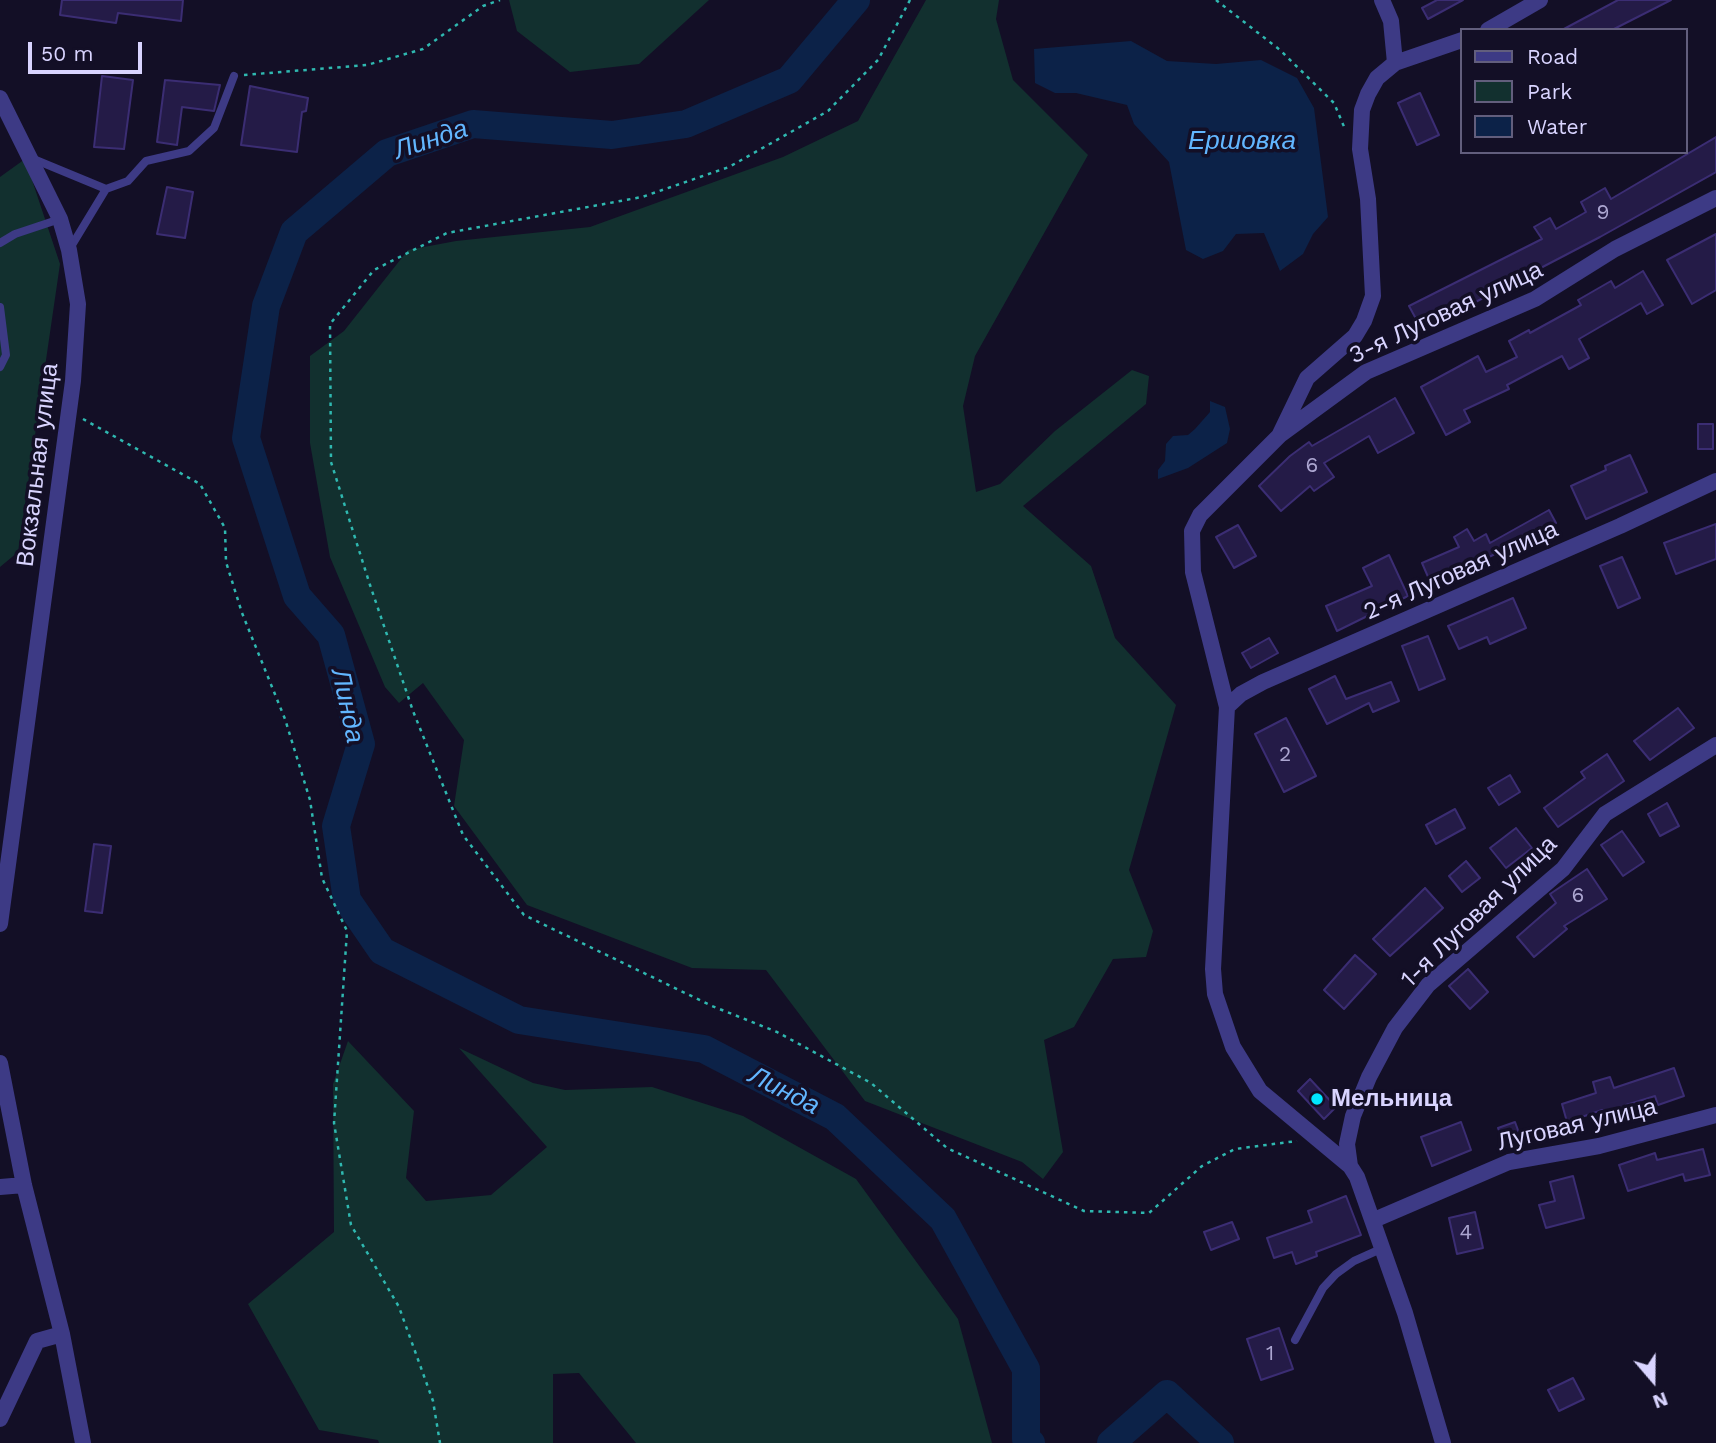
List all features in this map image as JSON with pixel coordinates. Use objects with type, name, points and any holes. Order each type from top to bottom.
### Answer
[{"type":"street","points":[[1382,0],[1391,20],[1395,63]]},
{"type":"street","points":[[1492,28],[1541,0]]},
{"type":"street","points":[[1280,435],[1307,378],[1355,335],[1364,321],[1373,296],[1368,199],[1360,149],[1362,110],[1377,78],[1395,63],[1460,41]]},
{"type":"street","name":"Вокзальная улица","points":[[0,99],[60,219],[69,250],[78,304],[69,411],[8,809],[10,851],[0,924]]},
{"type":"street","name":"3-я Луговая улица","points":[[1227,707],[1192,572],[1192,531],[1200,515],[1280,435],[1366,372],[1535,299],[1615,249],[1716,198]]},
{"type":"street","name":"2-я Луговая улица","points":[[1227,707],[1241,694],[1263,682],[1620,526],[1716,481]]},
{"type":"street","points":[[1227,707],[1213,969],[1215,994],[1233,1047],[1252,1080],[1285,1115],[1350,1166],[1374,1220],[1443,1443]]},
{"type":"street","name":"1-я Луговая улица","points":[[1350,1166],[1347,1144],[1351,1125],[1369,1077],[1395,1028],[1428,985],[1563,869],[1605,814],[1716,745]]},
{"type":"street","points":[[0,1063],[24,1185],[62,1335],[83,1443]]},
{"type":"street","name":"Луговая улица","points":[[1374,1220],[1509,1162],[1600,1146],[1716,1115]]},
{"type":"street","points":[[0,1187],[24,1185]]},
{"type":"street","points":[[0,1419],[37,1341],[62,1335]]},
{"type":"lane","points":[[69,250],[106,189],[128,181],[146,161],[188,151],[214,128],[234,76]]},
{"type":"lane","points":[[30,157],[106,189]]},
{"type":"lane","points":[[0,243],[15,234],[60,219]]},
{"type":"lane","points":[[0,307],[6,355],[0,367]]},
{"type":"lane","points":[[1295,1340],[1323,1288],[1336,1274],[1354,1261],[1383,1248]]},
{"type":"path","points":[[234,76],[366,65],[423,49],[483,6],[500,0]]},
{"type":"path","points":[[910,0],[878,60],[828,111],[740,161],[642,197],[447,233],[374,270],[330,324],[331,462],[413,711],[463,835],[524,915],[712,1006],[778,1032],[871,1083],[947,1148],[1084,1211],[1149,1213],[1202,1167],[1236,1149],[1317,1139]]},
{"type":"path","points":[[1216,0],[1280,50],[1334,103],[1349,137]]},
{"type":"path","points":[[69,411],[200,484],[225,528],[226,562],[238,600],[285,719],[310,800],[322,878],[347,931],[334,1123],[352,1225],[398,1307],[433,1401],[440,1443]]},
{"type":"green space","points":[[509,0],[709,0],[639,64],[570,72],[517,31]]},
{"type":"green space","points":[[926,0],[999,0],[996,19],[1013,80],[1088,155],[975,356],[963,406],[976,492],[1000,484],[1055,431],[1132,370],[1149,376],[1146,404],[1023,506],[1091,566],[1115,638],[1176,705],[1129,870],[1153,931],[1146,957],[1113,959],[1074,1027],[1044,1040],[1063,1152],[1043,1179],[1022,1162],[865,1101],[766,970],[692,968],[527,905],[454,806],[464,740],[423,683],[399,703],[385,687],[330,557],[310,443],[310,356],[344,331],[408,250],[456,241],[590,227],[783,157],[858,121]]},
{"type":"green space","points":[[25,159],[60,264],[18,552],[0,567],[0,177]]},
{"type":"green space","points":[[348,1041],[414,1111],[406,1178],[426,1201],[491,1195],[547,1147],[459,1048],[533,1083],[565,1090],[652,1087],[743,1116],[856,1179],[958,1319],[992,1443],[636,1443],[579,1373],[553,1374],[553,1443],[379,1443],[378,1440],[319,1430],[248,1304],[334,1232],[333,1084]]},
{"type":"water","name":"Ершовка","points":[[1131,41],[1167,61],[1216,64],[1261,60],[1297,78],[1314,108],[1328,217],[1313,234],[1303,254],[1280,271],[1264,233],[1236,234],[1223,251],[1203,259],[1186,250],[1169,162],[1134,124],[1127,105],[1076,93],[1055,93],[1035,83],[1034,49]]},
{"type":"water","points":[[1210,401],[1225,407],[1230,429],[1227,443],[1188,468],[1158,479],[1158,470],[1165,461],[1166,444],[1173,436],[1188,435],[1195,429],[1210,412]]},
{"type":"building","points":[[62,0],[183,0],[181,21],[118,13],[116,23],[60,15]]},
{"type":"building","points":[[1437,0],[1463,0],[1428,19],[1422,8]]},
{"type":"building","points":[[1618,0],[1671,0],[1616,28],[1566,28]]},
{"type":"building","points":[[102,76],[133,80],[124,149],[94,147]]},
{"type":"building","points":[[165,80],[220,85],[214,111],[182,107],[177,145],[157,142]]},
{"type":"building","points":[[250,86],[308,98],[306,111],[302,112],[297,152],[241,145]]},
{"type":"building","points":[[1420,93],[1439,135],[1417,145],[1398,103]]},
{"type":"building","points":[[1716,137],[1716,172],[1600,237],[1422,330],[1409,306],[1542,239],[1534,227],[1550,218],[1556,229],[1586,212],[1581,202],[1605,188],[1611,199]]},
{"type":"building","points":[[167,187],[193,192],[185,238],[157,234]]},
{"type":"building","points":[[1716,234],[1716,290],[1692,304],[1667,260]]},
{"type":"building","points":[[1643,271],[1663,305],[1647,314],[1641,303],[1579,339],[1589,358],[1569,369],[1562,356],[1507,385],[1509,389],[1464,410],[1470,422],[1446,435],[1421,387],[1478,356],[1486,372],[1517,357],[1509,341],[1529,330],[1530,333],[1581,305],[1578,300],[1611,281],[1615,288]]},
{"type":"building","points":[[1395,398],[1414,433],[1378,453],[1369,436],[1324,463],[1334,477],[1314,491],[1310,486],[1281,511],[1259,486],[1309,442],[1312,446]]},
{"type":"building","points":[[1698,424],[1713,424],[1713,449],[1698,449]]},
{"type":"building","points":[[1630,455],[1647,492],[1586,519],[1571,486],[1606,470],[1605,466]]},
{"type":"building","points":[[1549,510],[1556,523],[1432,586],[1422,563],[1459,547],[1454,537],[1467,529],[1474,541],[1486,534],[1490,543]]},
{"type":"building","points":[[1716,524],[1716,559],[1676,574],[1664,543]]},
{"type":"building","points":[[1238,525],[1256,556],[1234,568],[1216,537]]},
{"type":"building","points":[[1389,555],[1408,596],[1337,631],[1326,606],[1372,586],[1363,568]]},
{"type":"building","points":[[1622,557],[1640,598],[1618,608],[1600,566]]},
{"type":"building","points":[[1513,598],[1526,628],[1490,644],[1487,637],[1459,649],[1448,626]]},
{"type":"building","points":[[1428,636],[1445,679],[1419,690],[1402,646]]},
{"type":"building","points":[[1269,638],[1278,653],[1251,668],[1242,653]]},
{"type":"building","points":[[1335,676],[1346,699],[1391,682],[1399,701],[1373,712],[1369,703],[1327,724],[1309,689]]},
{"type":"building","points":[[1678,708],[1694,728],[1650,760],[1634,741]]},
{"type":"building","points":[[1286,718],[1316,776],[1284,792],[1255,734]]},
{"type":"building","points":[[1607,754],[1624,781],[1558,827],[1544,808],[1585,778],[1581,772]]},
{"type":"building","points":[[1510,775],[1520,792],[1499,805],[1488,788]]},
{"type":"building","points":[[1667,803],[1679,826],[1660,836],[1648,814]]},
{"type":"building","points":[[1455,809],[1465,828],[1436,844],[1426,825]]},
{"type":"building","points":[[1516,828],[1532,848],[1506,868],[1490,848]]},
{"type":"building","points":[[1622,831],[1644,862],[1623,876],[1601,845]]},
{"type":"building","points":[[94,844],[111,846],[102,913],[85,911]]},
{"type":"building","points":[[1466,861],[1480,878],[1462,892],[1449,876]]},
{"type":"building","points":[[1587,869],[1607,899],[1564,926],[1567,929],[1534,957],[1517,937],[1556,903],[1550,894]]},
{"type":"building","points":[[1425,888],[1443,908],[1390,956],[1373,939]]},
{"type":"building","points":[[1355,955],[1376,974],[1344,1009],[1324,990]]},
{"type":"building","points":[[1468,969],[1488,992],[1470,1009],[1449,986]]},
{"type":"building","points":[[1674,1068],[1684,1096],[1658,1105],[1655,1096],[1626,1105],[1630,1117],[1606,1124],[1602,1110],[1567,1122],[1562,1104],[1596,1093],[1593,1082],[1610,1077],[1614,1088]]},
{"type":"building","name":"Мельница","points":[[1310,1079],[1336,1107],[1324,1119],[1298,1091]]},
{"type":"building","points":[[1461,1122],[1471,1150],[1432,1166],[1421,1137]]},
{"type":"building","points":[[1515,1122],[1522,1141],[1505,1147],[1498,1128]]},
{"type":"building","points":[[1703,1149],[1710,1175],[1685,1181],[1683,1174],[1628,1191],[1619,1165],[1655,1153],[1657,1160]]},
{"type":"building","points":[[1573,1176],[1584,1218],[1546,1228],[1539,1205],[1555,1201],[1550,1182]]},
{"type":"building","points":[[1346,1196],[1361,1235],[1316,1252],[1317,1256],[1296,1264],[1292,1252],[1274,1258],[1267,1238],[1312,1222],[1308,1211]]},
{"type":"building","points":[[1475,1212],[1483,1248],[1457,1254],[1449,1218]]},
{"type":"building","points":[[1232,1222],[1239,1239],[1211,1250],[1204,1232]]},
{"type":"building","points":[[1279,1328],[1293,1369],[1261,1380],[1247,1339]]},
{"type":"building","points":[[1573,1378],[1584,1399],[1559,1411],[1548,1390]]},
{"type":"waterway","name":"Линда","points":[[856,0],[789,80],[686,124],[612,135],[473,124],[387,153],[294,232],[266,306],[246,438],[297,596],[331,635],[361,744],[336,826],[347,900],[382,951],[519,1020],[704,1049],[835,1117],[943,1219],[1026,1369],[1026,1439],[1031,1443]]},
{"type":"waterway","name":"Линда","points":[[1111,1443],[1167,1394],[1220,1443]]},
{"type":"place","name":"Мельница","points":[[1317,1099]]}]
